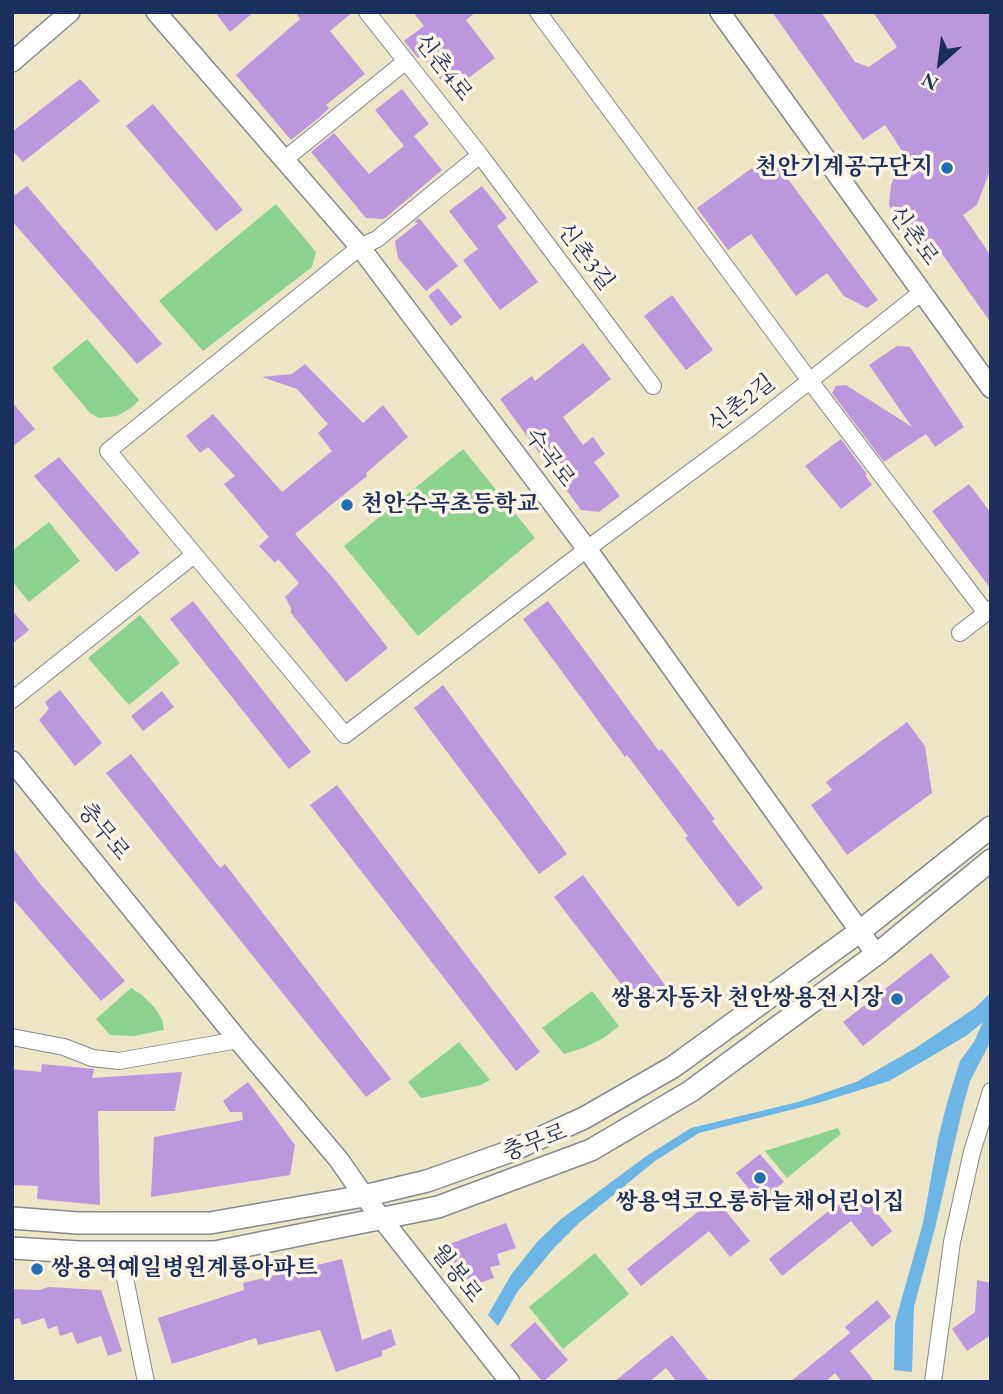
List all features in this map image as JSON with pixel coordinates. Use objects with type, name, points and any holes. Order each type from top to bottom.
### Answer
[{"type":"main road","name":"충무로","points":[[12,1218],[78,1223],[209,1223],[364,1196],[427,1181],[511,1151],[584,1118],[673,1067],[859,932],[991,827]]},
{"type":"main road","name":"충무로","points":[[12,1248],[120,1253],[215,1252],[438,1207],[591,1150],[691,1091],[876,954],[991,860]]},
{"type":"street","points":[[12,62],[70,12]]},
{"type":"street","name":"수곡로","points":[[156,12],[360,247],[587,549],[876,954]]},
{"type":"street","name":"신촌4로","points":[[367,12],[480,155]]},
{"type":"street","points":[[538,12],[810,381],[988,611],[960,633]]},
{"type":"street","name":"신촌로","points":[[720,12],[991,388]]},
{"type":"street","points":[[285,159],[406,61]]},
{"type":"street","points":[[12,701],[194,555],[108,451],[360,247],[377,239],[480,155]]},
{"type":"street","name":"신촌3길","points":[[480,155],[653,386]]},
{"type":"street","name":"신촌2길","points":[[194,555],[345,735],[810,381],[922,292]]},
{"type":"street","name":"충무로","points":[[12,761],[339,1160],[364,1196]]},
{"type":"street","points":[[12,1037],[64,1047],[92,1058],[119,1061],[238,1040]]},
{"type":"street","points":[[933,1382],[952,1242],[972,1152],[991,1091]]},
{"type":"street","name":"월봉로","points":[[364,1196],[510,1382]]},
{"type":"street","points":[[120,1253],[146,1382]]},
{"type":"green space","points":[[276,204],[316,252],[312,267],[203,351],[159,301]]},
{"type":"green space","points":[[87,339],[139,400],[117,416],[99,418],[90,413],[52,368]]},
{"type":"green space","points":[[463,449],[535,538],[418,636],[344,546]]},
{"type":"green space","points":[[49,522],[80,561],[29,602],[12,581],[12,551]]},
{"type":"green space","points":[[140,615],[180,663],[129,705],[88,658]]},
{"type":"green space","points":[[131,988],[154,1007],[162,1019],[164,1030],[134,1036],[110,1035],[96,1019]]},
{"type":"green space","points":[[592,991],[619,1026],[602,1039],[564,1054],[542,1028]]},
{"type":"green space","points":[[459,1042],[490,1080],[481,1085],[421,1098],[408,1082]]},
{"type":"green space","points":[[838,1128],[841,1134],[787,1178],[765,1151]]},
{"type":"green space","points":[[595,1253],[629,1294],[563,1349],[529,1307]]},
{"type":"water","points":[[991,992],[991,1041],[970,1081],[914,1307],[912,1372],[894,1370],[895,1323],[923,1223],[947,1103],[960,1061],[974,1042],[983,1022],[966,1036],[889,1081],[818,1103],[699,1133],[655,1161],[579,1223],[518,1291],[498,1326],[488,1315],[511,1275],[537,1242],[560,1220],[645,1157],[691,1128],[798,1102],[856,1082],[914,1049],[975,1008]]},
{"type":"building","points":[[215,12],[254,12],[230,32]]},
{"type":"building","points":[[295,12],[353,12],[330,31],[365,74],[326,105],[329,108],[320,117],[291,140],[236,75],[300,19]]},
{"type":"building","points":[[413,12],[476,12],[466,20],[495,58],[450,92],[422,55],[418,58],[404,41],[424,26]]},
{"type":"building","name":"천안기계공구단지","points":[[772,12],[821,12],[855,62],[869,67],[897,47],[873,12],[991,12],[991,168],[977,205],[963,215],[991,256],[991,323],[933,241],[925,243],[909,238],[894,220],[889,204],[891,185],[896,173],[910,163],[885,125],[863,140]]},
{"type":"building","points":[[80,79],[100,101],[23,162],[12,150],[12,132]]},
{"type":"building","points":[[402,89],[429,124],[414,136],[442,170],[384,219],[366,218],[311,152],[334,133],[369,174],[404,146],[375,110]]},
{"type":"building","points":[[153,104],[243,210],[216,231],[126,126]]},
{"type":"building","points":[[770,155],[878,300],[867,308],[844,296],[827,273],[796,296],[751,234],[728,250],[697,208]]},
{"type":"building","points":[[27,186],[162,344],[137,364],[12,221],[12,197]]},
{"type":"building","points":[[482,186],[507,218],[497,226],[538,282],[500,310],[463,260],[478,249],[449,211]]},
{"type":"building","points":[[419,218],[458,266],[426,291],[398,258],[395,241],[418,223],[414,222]]},
{"type":"building","points":[[438,288],[462,317],[451,326],[428,296]]},
{"type":"building","points":[[672,295],[713,350],[686,370],[644,316]]},
{"type":"building","points":[[583,343],[611,379],[563,417],[583,445],[593,437],[605,454],[594,462],[620,496],[599,512],[581,510],[500,399],[532,376],[535,381]]},
{"type":"building","points":[[897,346],[910,347],[964,427],[935,447],[926,434],[884,462],[832,393],[836,386],[846,385],[912,427],[869,365]]},
{"type":"building","points":[[305,364],[363,423],[383,405],[408,437],[366,473],[367,476],[295,534],[388,648],[346,682],[291,613],[285,597],[299,583],[278,559],[275,563],[259,546],[269,537],[224,484],[235,476],[208,447],[200,453],[186,436],[213,414],[282,492],[332,451],[318,433],[328,424],[297,389],[262,377],[292,374]]},
{"type":"building","points":[[12,402],[35,429],[12,447]]},
{"type":"building","points":[[841,439],[872,485],[841,509],[805,466]]},
{"type":"building","points":[[59,457],[140,553],[116,572],[34,476]]},
{"type":"building","points":[[969,484],[991,513],[991,589],[932,511]]},
{"type":"building","points":[[193,601],[311,752],[289,769],[170,619]]},
{"type":"building","points":[[548,601],[659,751],[662,749],[715,819],[712,821],[763,888],[738,907],[685,838],[688,836],[627,755],[625,757],[523,619]]},
{"type":"building","points":[[12,610],[29,630],[12,644]]},
{"type":"building","points":[[443,685],[567,854],[539,874],[414,708]]},
{"type":"building","points":[[60,690],[102,743],[75,766],[39,720],[49,709],[45,702]]},
{"type":"building","points":[[162,691],[174,707],[143,731],[131,716]]},
{"type":"building","points":[[907,722],[925,746],[932,793],[847,855],[811,805],[832,790],[826,782]]},
{"type":"building","points":[[131,754],[220,868],[225,864],[391,1079],[366,1097],[106,773]]},
{"type":"building","points":[[337,785],[540,1052],[516,1071],[310,805]]},
{"type":"building","points":[[12,847],[41,885],[125,981],[101,1001],[12,898]]},
{"type":"building","points":[[583,875],[668,989],[641,1010],[554,897]]},
{"type":"building","name":"쌍용자동차 천안쌍용전시장","points":[[931,953],[950,977],[863,1046],[843,1022]]},
{"type":"building","points":[[42,1064],[94,1069],[92,1078],[182,1072],[175,1111],[98,1111],[100,1205],[37,1199],[38,1186],[12,1185],[12,1069],[41,1072]]},
{"type":"building","points":[[248,1082],[295,1145],[290,1175],[151,1197],[154,1137],[243,1120],[242,1112],[230,1112],[223,1101]]},
{"type":"building","name":"쌍용역코오롱하늘채어린이집","points":[[760,1154],[784,1182],[760,1202],[736,1173]]},
{"type":"building","points":[[857,1188],[892,1231],[872,1247],[851,1221],[782,1276],[769,1259]]},
{"type":"building","points":[[715,1198],[750,1241],[730,1257],[709,1231],[641,1286],[627,1269]]},
{"type":"building","points":[[506,1223],[516,1248],[497,1254],[500,1265],[490,1267],[494,1278],[464,1288],[443,1262],[444,1246]]},
{"type":"building","points":[[342,1259],[362,1340],[391,1329],[396,1345],[382,1351],[382,1356],[336,1372],[320,1330],[258,1345],[256,1338],[172,1364],[158,1318],[244,1290],[243,1283]]},
{"type":"building","points":[[977,1280],[991,1283],[991,1335],[967,1351],[952,1329],[975,1312]]},
{"type":"building","points":[[48,1287],[101,1290],[122,1351],[108,1356],[101,1336],[77,1344],[72,1332],[60,1336],[57,1326],[48,1329],[44,1318],[22,1325],[19,1318],[12,1320],[12,1289],[40,1290]]},
{"type":"building","points":[[877,1300],[891,1317],[850,1351],[875,1382],[842,1382],[835,1373],[825,1382],[790,1382],[850,1333],[845,1327]]},
{"type":"building","points":[[535,1322],[568,1360],[543,1382],[510,1345]]},
{"type":"building","points":[[672,1335],[710,1382],[677,1382],[666,1368],[649,1382],[614,1382]]},
{"type":"place","name":"천안기계공구단지","points":[[947,168]]},
{"type":"place","name":"천안수곡초등학교","points":[[347,505]]},
{"type":"place","name":"쌍용자동차 천안쌍용전시장","points":[[897,999]]},
{"type":"place","name":"쌍용역코오롱하늘채어린이집","points":[[760,1178]]},
{"type":"place","name":"쌍용역예일병원계룡아파트","points":[[37,1269]]}]
